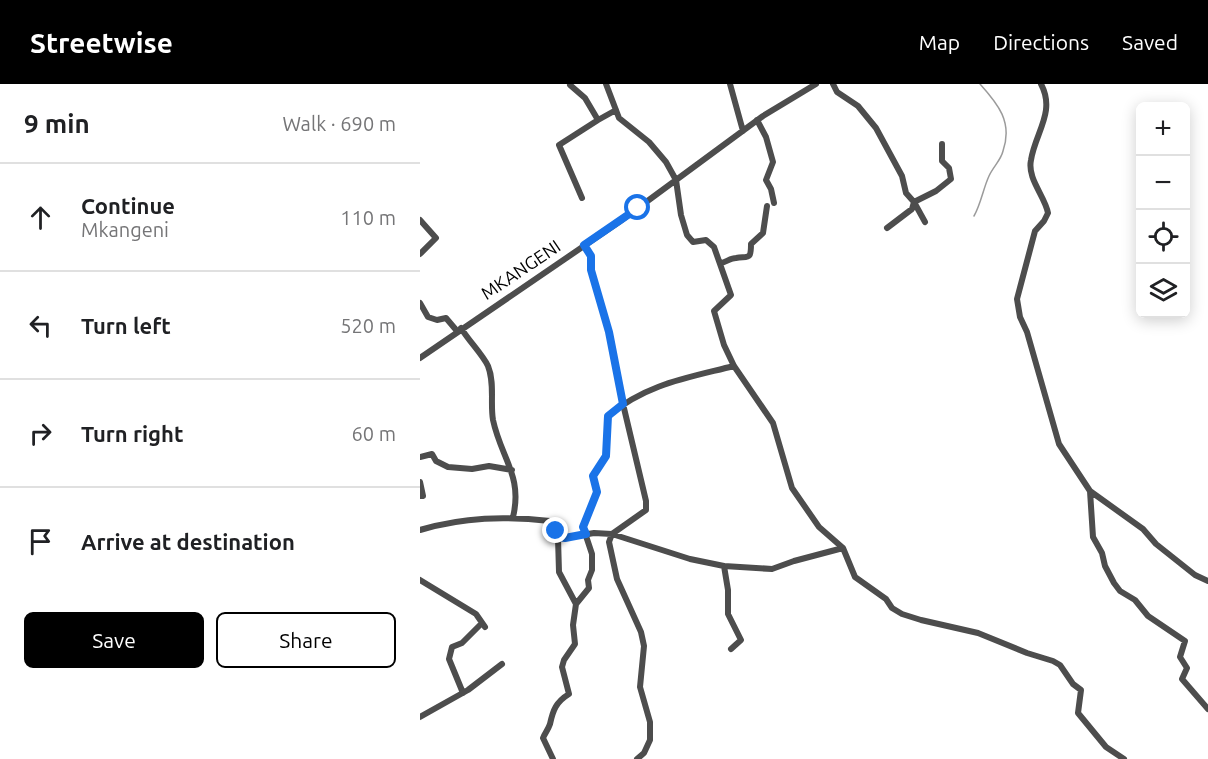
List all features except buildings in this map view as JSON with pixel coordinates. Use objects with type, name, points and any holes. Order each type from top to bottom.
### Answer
[{"type":"street","points":[[606,84],[616,110],[624,123],[649,142],[676,180],[681,215],[687,235],[693,242],[706,240],[714,247],[731,295],[714,311],[724,345],[734,366],[773,423],[792,488],[819,527],[843,548],[855,577],[886,599],[892,608],[902,614],[978,633],[1060,665],[1073,684],[1082,690],[1078,713],[1106,747],[1124,759]]},
{"type":"street","points":[[730,84],[742,131]]},
{"type":"street","name":"MKANGENI","points":[[420,358],[584,245],[757,120],[816,84]]},
{"type":"street","points":[[833,84],[837,92],[858,106],[876,128],[902,176],[906,193],[925,222]]},
{"type":"street","points":[[1041,84],[1047,94],[1047,113],[1031,159],[1030,172],[1048,213],[1035,231],[1017,299],[1020,317],[1027,332],[1059,444],[1090,490],[1143,529],[1156,544],[1195,575],[1208,581]]},
{"type":"street","points":[[570,85],[585,98],[598,120]]},
{"type":"street","points":[[582,198],[559,145],[616,110]]},
{"type":"street","points":[[757,120],[766,136],[773,162],[766,180],[774,203]]},
{"type":"street","points":[[887,228],[912,209],[914,202],[936,191],[951,179],[949,168],[942,161],[942,144]]},
{"type":"street","points":[[721,263],[736,257],[748,256],[751,253],[751,244],[763,233],[767,206]]},
{"type":"street","points":[[420,220],[436,238],[420,254]]},
{"type":"street","points":[[584,245],[591,256],[591,270],[609,332],[646,501],[646,510],[612,534],[609,542],[617,579],[644,646],[640,687],[650,722],[650,740],[644,753],[637,759]]},
{"type":"street","points":[[420,303],[428,317],[437,320],[446,318],[488,364],[493,418],[499,441],[512,470],[517,491],[513,517]]},
{"type":"street","points":[[553,759],[543,738],[549,728],[552,711],[569,694],[562,667],[575,644],[573,625],[576,604],[589,588],[592,554],[583,527],[597,492],[593,476],[606,456],[608,416],[623,404],[656,386],[734,366]]},
{"type":"street","points":[[420,457],[432,454],[440,465],[448,467],[472,469],[489,466],[512,470]]},
{"type":"street","points":[[420,482],[423,496],[420,496]]},
{"type":"street","points":[[1090,490],[1093,537],[1114,583],[1120,591],[1135,600],[1148,616],[1185,641],[1180,657],[1187,668],[1182,679],[1208,709]]},
{"type":"street","points":[[420,531],[475,519],[513,517],[550,521],[555,525],[558,537],[559,572],[576,604]]},
{"type":"street","points":[[558,537],[612,534],[690,559],[724,566],[772,569],[843,548]]},
{"type":"street","points":[[724,566],[728,590],[728,614],[741,640],[731,650]]},
{"type":"street","points":[[420,580],[476,614],[483,625],[462,643],[452,647],[449,659],[463,693]]},
{"type":"street","points":[[420,717],[463,693],[502,664]]},
{"type":"waterway","points":[[974,216],[989,176],[1002,154],[1006,141],[1002,114],[980,84]]},
{"type":"route","points":[[556,531],[558,537],[565,538],[586,534],[583,527],[597,492],[593,476],[606,456],[608,416],[623,404],[609,332],[591,270],[591,256],[584,245],[638,208]]}]
